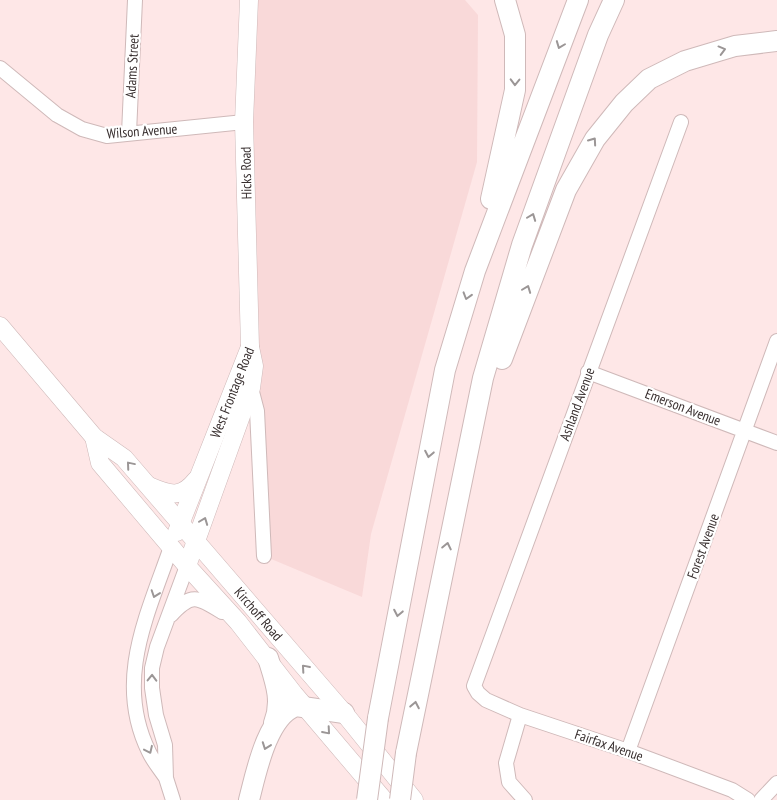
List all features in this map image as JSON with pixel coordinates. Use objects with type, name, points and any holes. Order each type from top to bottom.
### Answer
[{"type":"highway","points":[[475,271],[515,90],[515,35],[505,0]]},
{"type":"highway","points":[[367,800],[378,718],[445,370],[475,271],[578,0]]},
{"type":"highway","points":[[400,800],[406,753],[483,378],[522,245],[598,34],[614,0]]},
{"type":"highway","points":[[467,450],[566,190],[595,138],[624,103],[656,76],[700,56],[735,46],[777,41]]},
{"type":"highway","points":[[250,800],[255,775],[279,706],[278,693],[268,658]]},
{"type":"highway","points":[[274,723],[292,707],[304,705],[344,713]]},
{"type":"main road","name":"Hicks Road","points":[[249,0],[244,122],[250,347]]},
{"type":"main road","name":"Kirchoff Road","points":[[0,326],[94,437],[124,458],[195,543],[344,713],[414,800]]},
{"type":"main road","name":"West Frontage Road","points":[[187,566],[243,387],[250,347]]},
{"type":"main road","name":"West Frontage Road","points":[[171,547],[198,478],[243,387]]},
{"type":"main road","name":"Kirchoff Road","points":[[94,437],[100,463],[187,566],[238,622],[304,705],[384,800]]},
{"type":"main road","points":[[147,485],[167,493],[178,494],[184,493],[198,478]]},
{"type":"street","name":"Adams Street","points":[[129,133],[135,0]]},
{"type":"street","name":"Wilson Avenue","points":[[0,68],[57,114],[82,129],[107,136],[244,122]]},
{"type":"street","name":"Ashland Avenue","points":[[474,686],[681,122]]},
{"type":"street","name":"Forest Avenue","points":[[628,751],[777,341]]},
{"type":"street","name":"Emerson Avenue","points":[[588,372],[777,443]]},
{"type":"street","points":[[243,387],[257,411],[264,556]]},
{"type":"street","name":"West Frontage Road","points":[[171,547],[142,631],[134,664],[134,693],[139,723],[149,752],[166,778],[173,800]]},
{"type":"street","name":"West Frontage Road","points":[[166,778],[165,746],[156,715],[152,688],[152,668],[157,647],[187,566]]},
{"type":"street","points":[[167,620],[188,600],[199,599],[206,600],[238,622]]},
{"type":"street","name":"Fairfax Avenue","points":[[474,686],[478,693],[486,700],[520,715],[628,751],[732,790],[748,800]]},
{"type":"street","points":[[520,715],[506,763],[509,782],[521,795],[536,800]]},
{"type":"street","points":[[761,800],[777,783]]},
{"type":"shaded area","points":[[249,0],[465,0],[478,15],[477,162],[371,534],[362,597],[264,556],[257,411]]}]
